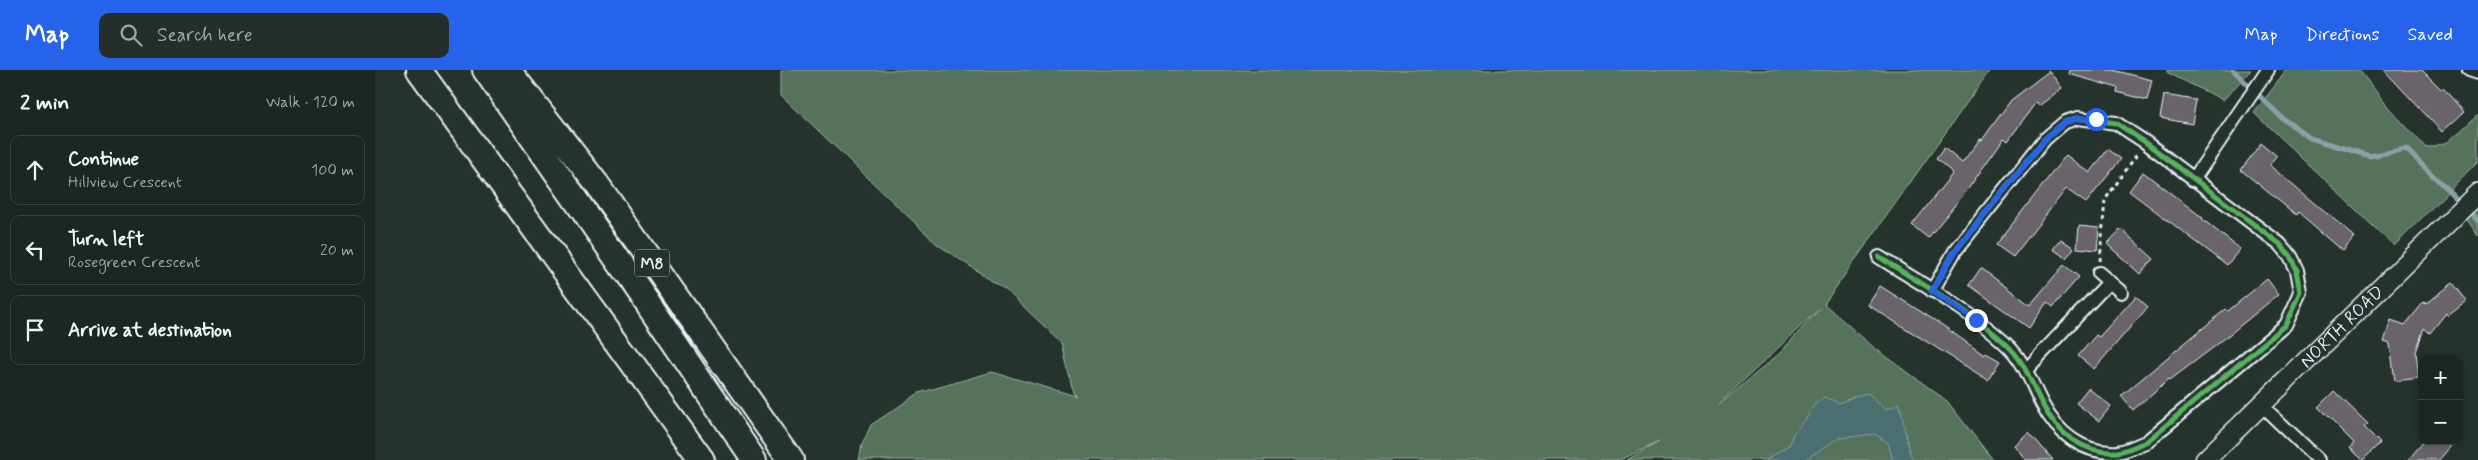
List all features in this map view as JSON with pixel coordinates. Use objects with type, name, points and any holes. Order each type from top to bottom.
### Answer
[{"type":"highway","points":[[419,70],[702,460]]},
{"type":"highway","name":"M8","points":[[485,70],[754,460]]},
{"type":"highway","name":"M8","points":[[508,70],[596,183],[791,460]]},
{"type":"highway","points":[[676,422],[697,460]]},
{"type":"main road","name":"NORTH ROAD","points":[[2205,460],[2260,404],[2447,226],[2478,192]]},
{"type":"street","points":[[2469,70],[2478,73]]},
{"type":"street","points":[[2193,180],[2265,74]]},
{"type":"street","points":[[1879,257],[1932,291],[2006,343],[2027,370],[2042,404],[2058,429],[2079,445],[2096,451],[2119,452],[2146,442],[2286,325],[2301,292],[2297,270],[2290,256],[2280,244],[2145,142],[2116,123],[2078,118],[2065,122],[2045,139],[1955,251],[1932,291]]},
{"type":"street","points":[[2099,273],[2121,292]]},
{"type":"street","points":[[2027,370],[2109,282]]},
{"type":"street","points":[[2260,404],[2319,460]]},
{"type":"path","points":[[2099,273],[2105,200],[2145,142]]},
{"type":"green space","points":[[781,70],[1990,70],[1824,304],[1872,346],[1947,401],[1993,460],[1627,460],[1659,442],[1620,460],[859,460],[862,445],[871,425],[919,393],[992,372],[1076,396],[1073,393],[1062,343],[1007,291],[937,244],[781,95]],"holes":[[[1820,308],[1780,353],[1719,405]]]},
{"type":"green space","points":[[2168,70],[2251,70],[2223,100],[2168,73]]},
{"type":"green space","points":[[2287,70],[2359,70],[2389,108],[2426,148],[2448,142],[2478,115],[2478,161],[2394,246],[2254,113]]},
{"type":"green space","points":[[2478,207],[2478,236],[2466,218]]},
{"type":"water","points":[[1868,393],[1886,409],[1899,403],[1908,446],[1913,460],[1893,460],[1888,443],[1875,434],[1839,438],[1804,460],[1766,460],[1790,444],[1793,433],[1806,419],[1814,405],[1824,397],[1839,403]]},
{"type":"building","points":[[2070,70],[2113,70],[2152,80],[2147,100],[2117,92],[2118,88],[2069,74]]},
{"type":"building","points":[[2384,70],[2422,70],[2441,89],[2443,88],[2464,112],[2442,132]]},
{"type":"building","points":[[2049,71],[2062,88],[2039,106],[2036,102],[2008,141],[2004,138],[1968,189],[1928,238],[1912,225],[1953,173],[1936,159],[1944,148],[1962,163],[1980,139],[1982,140],[2011,100]]},
{"type":"building","points":[[2164,95],[2196,100],[2192,124],[2160,118]]},
{"type":"building","points":[[2261,143],[2277,156],[2270,165],[2355,237],[2343,251],[2298,212],[2296,215],[2241,170]]},
{"type":"building","points":[[2108,149],[2121,159],[2086,203],[2066,189],[2013,257],[1996,245],[2066,155],[2090,173]]},
{"type":"building","points":[[2143,172],[2240,249],[2227,265],[2129,191]]},
{"type":"building","points":[[2079,226],[2099,228],[2097,250],[2077,248]]},
{"type":"building","points":[[2121,229],[2154,259],[2140,274],[2107,244]]},
{"type":"building","points":[[2061,239],[2074,248],[2066,258],[2053,249]]},
{"type":"building","points":[[2064,265],[2079,277],[2053,307],[2047,302],[2029,328],[1969,285],[1981,268],[2030,305]]},
{"type":"building","points":[[2267,279],[2279,294],[2214,347],[2169,379],[2133,410],[2121,396],[2226,309],[2228,311]]},
{"type":"building","points":[[2453,283],[2467,301],[2448,316],[2446,313],[2430,333],[2424,328],[2416,352],[2418,378],[2395,381],[2390,344],[2384,342],[2391,320],[2405,325],[2424,302],[2426,304]]},
{"type":"building","points":[[1880,286],[1942,325],[1984,355],[1986,353],[2000,361],[1988,380],[1868,305]]},
{"type":"building","points":[[2136,296],[2148,307],[2094,369],[2078,356],[2096,335],[2099,337]]},
{"type":"building","points":[[2088,388],[2111,406],[2099,421],[2076,403]]},
{"type":"building","points":[[2334,391],[2368,424],[2364,427],[2380,443],[2363,460],[2350,448],[2354,443],[2318,407]]},
{"type":"building","points":[[2029,432],[2053,460],[2026,460],[2014,445]]},
{"type":"building","points":[[2421,445],[2452,445],[2439,460],[2408,460]]},
{"type":"waterway","points":[[2233,70],[2282,118],[2310,138],[2370,156],[2406,149],[2461,203]]},
{"type":"waterway","points":[[2467,209],[2478,221]]},
{"type":"cycle path","points":[[1879,257],[1895,267],[1928,287],[1944,297],[1976,319],[2005,343],[2018,357],[2042,404],[2055,424],[2072,440],[2105,452],[2117,452],[2146,442],[2286,325],[2301,292],[2297,270],[2290,256],[2280,244],[2145,142],[2116,123],[2078,118],[2065,122],[2045,139],[1955,251],[1932,291]]},
{"type":"route","points":[[1976,320],[1932,291],[1955,251],[2045,139],[2065,122],[2078,118],[2096,119]]}]
